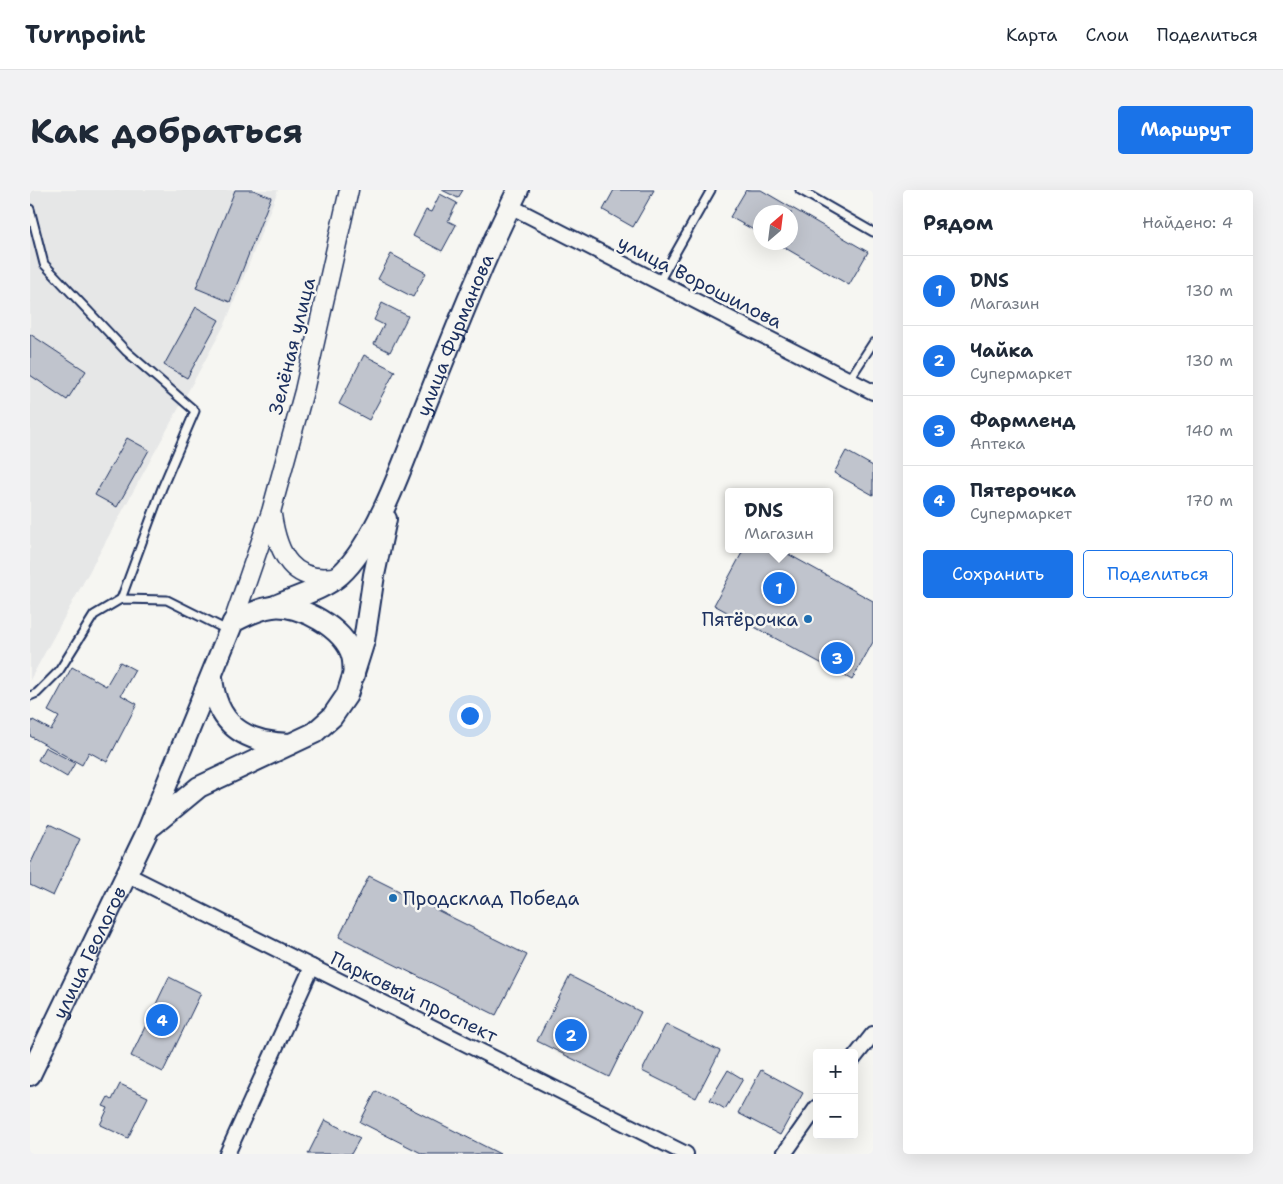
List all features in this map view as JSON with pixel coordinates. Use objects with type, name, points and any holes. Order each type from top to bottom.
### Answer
[{"type":"main road","name":"улица Фурманова","points":[[275,606],[317,588],[339,576],[371,533],[395,482],[453,336],[514,198]]},
{"type":"main road","name":"улица Фурманова","points":[[354,675],[364,641],[374,575],[395,482]]},
{"type":"main road","points":[[148,830],[199,787],[292,744],[314,733],[332,717],[346,695],[354,675],[352,655],[342,637],[325,622],[301,611],[275,606],[255,610],[232,627],[212,677],[214,697],[221,713],[234,727],[251,737],[270,744],[292,744]]},
{"type":"main road","name":"улица Геологов","points":[[30,1075],[148,830],[212,677]]},
{"type":"street","name":"Зелёная улица","points":[[232,627],[271,512],[306,382],[349,190]]},
{"type":"street","name":"улица Ворошилова","points":[[514,198],[659,282],[873,392]]},
{"type":"street","points":[[271,512],[275,539],[284,558],[295,569],[308,576],[320,579],[339,576]]},
{"type":"street","name":"Парковый проспект","points":[[126,874],[665,1150],[686,1154]]},
{"type":"street","points":[[227,1154],[312,968]]},
{"type":"street","points":[[858,1053],[873,1034]]},
{"type":"street","points":[[784,1154],[813,1113]]},
{"type":"lane","points":[[659,282],[711,190]]},
{"type":"lane","points":[[800,190],[873,232]]},
{"type":"lane","points":[[30,209],[44,264],[126,351],[195,411],[162,488],[121,599]]},
{"type":"lane","points":[[849,380],[873,343]]},
{"type":"lane","points":[[30,696],[37,693],[59,671],[94,615],[121,599],[167,600],[232,627]]},
{"type":"shaded area","points":[[30,190],[278,190],[226,322],[30,680]]},
{"type":"building","points":[[235,190],[253,190],[271,197],[230,302],[196,288]]},
{"type":"building","points":[[442,190],[463,190],[458,198]]},
{"type":"building","points":[[614,190],[654,190],[633,227],[603,210]]},
{"type":"building","points":[[746,190],[761,190],[787,205],[753,205],[753,230],[730,217]]},
{"type":"building","points":[[440,194],[457,203],[448,221],[456,225],[442,251],[413,236],[426,210],[431,212]]},
{"type":"building","points":[[798,211],[868,252],[849,285],[789,250],[798,250]]},
{"type":"building","points":[[391,254],[426,273],[413,297],[378,279]]},
{"type":"building","points":[[382,303],[408,316],[390,352],[374,344],[384,325],[374,320]]},
{"type":"building","points":[[196,307],[219,320],[187,378],[164,365]]},
{"type":"building","points":[[30,334],[86,371],[67,400],[30,375]]},
{"type":"building","points":[[364,355],[395,371],[369,420],[339,404]]},
{"type":"building","points":[[127,438],[149,450],[117,507],[95,495]]},
{"type":"building","points":[[846,451],[873,466],[873,495],[834,473]]},
{"type":"building","points":[[742,553],[786,553],[873,601],[873,642],[852,680],[714,605]]},
{"type":"building","points":[[120,662],[135,670],[121,695],[137,704],[107,762],[89,752],[82,765],[30,736],[30,725],[33,720],[51,730],[59,717],[48,711],[72,667],[106,686]]},
{"type":"building","points":[[45,747],[75,763],[67,777],[38,760]]},
{"type":"building","points":[[49,824],[80,839],[53,896],[30,885],[30,865]]},
{"type":"building","points":[[369,876],[527,955],[496,1015],[339,937]]},
{"type":"building","points":[[570,976],[641,1012],[609,1077],[537,1041]]},
{"type":"building","points":[[169,977],[201,993],[163,1072],[131,1056]]},
{"type":"building","points":[[666,1024],[720,1051],[696,1098],[642,1071]]},
{"type":"building","points":[[728,1070],[743,1079],[725,1109],[710,1100]]},
{"type":"building","points":[[761,1070],[803,1093],[780,1135],[738,1113]]},
{"type":"building","points":[[120,1084],[148,1097],[128,1138],[100,1125],[108,1108],[103,1106],[108,1097],[112,1100]]},
{"type":"building","points":[[376,1091],[500,1154],[423,1154],[360,1122]]},
{"type":"building","points":[[325,1120],[360,1138],[351,1154],[308,1154]]},
{"type":"place","name":"DNS","points":[[779,588]]},
{"type":"place","name":"Пятёрочка","points":[[808,619]]},
{"type":"place","name":"Фармленд","points":[[837,658]]},
{"type":"place","name":"Продсклад Победа","points":[[393,898]]},
{"type":"place","name":"Пятерочка","points":[[162,1020]]},
{"type":"place","name":"Чайка","points":[[571,1035]]}]
